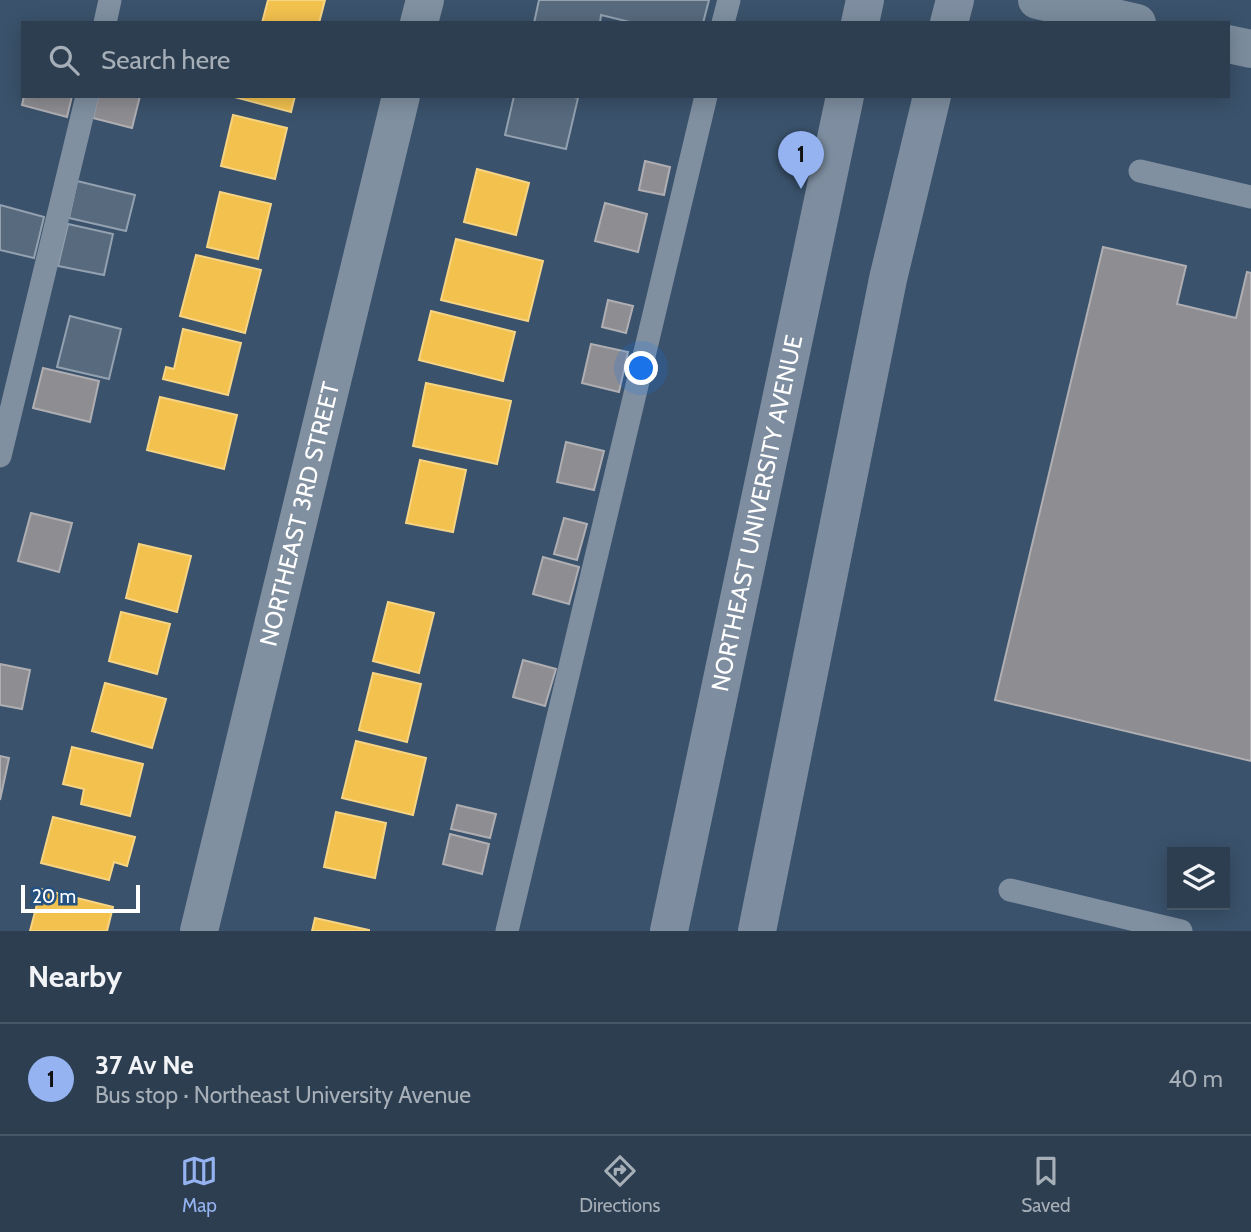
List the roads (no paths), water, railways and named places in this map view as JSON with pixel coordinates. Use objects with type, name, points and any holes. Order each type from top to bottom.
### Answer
[{"type":"main road","points":[[860,21],[865,0]]},
{"type":"main road","points":[[950,21],[955,0]]},
{"type":"main road","name":"NORTHEAST UNIVERSITY AVENUE","points":[[669,931],[845,98]]},
{"type":"main road","points":[[757,931],[888,279],[932,98]]},
{"type":"street","points":[[420,21],[425,0]]},
{"type":"street","points":[[1037,0],[1128,21]]},
{"type":"street","points":[[1230,44],[1251,49]]},
{"type":"street","name":"NORTHEAST 3RD STREET","points":[[199,931],[401,98]]},
{"type":"lane","points":[[105,21],[110,0]]},
{"type":"lane","points":[[724,21],[729,0]]},
{"type":"lane","points":[[0,456],[87,98]]},
{"type":"lane","points":[[507,931],[706,98]]},
{"type":"lane","points":[[1140,171],[1251,197]]},
{"type":"lane","points":[[1010,890],[1181,931]]},
{"type":"place","name":"37 Av Ne","points":[[801,189]]}]
